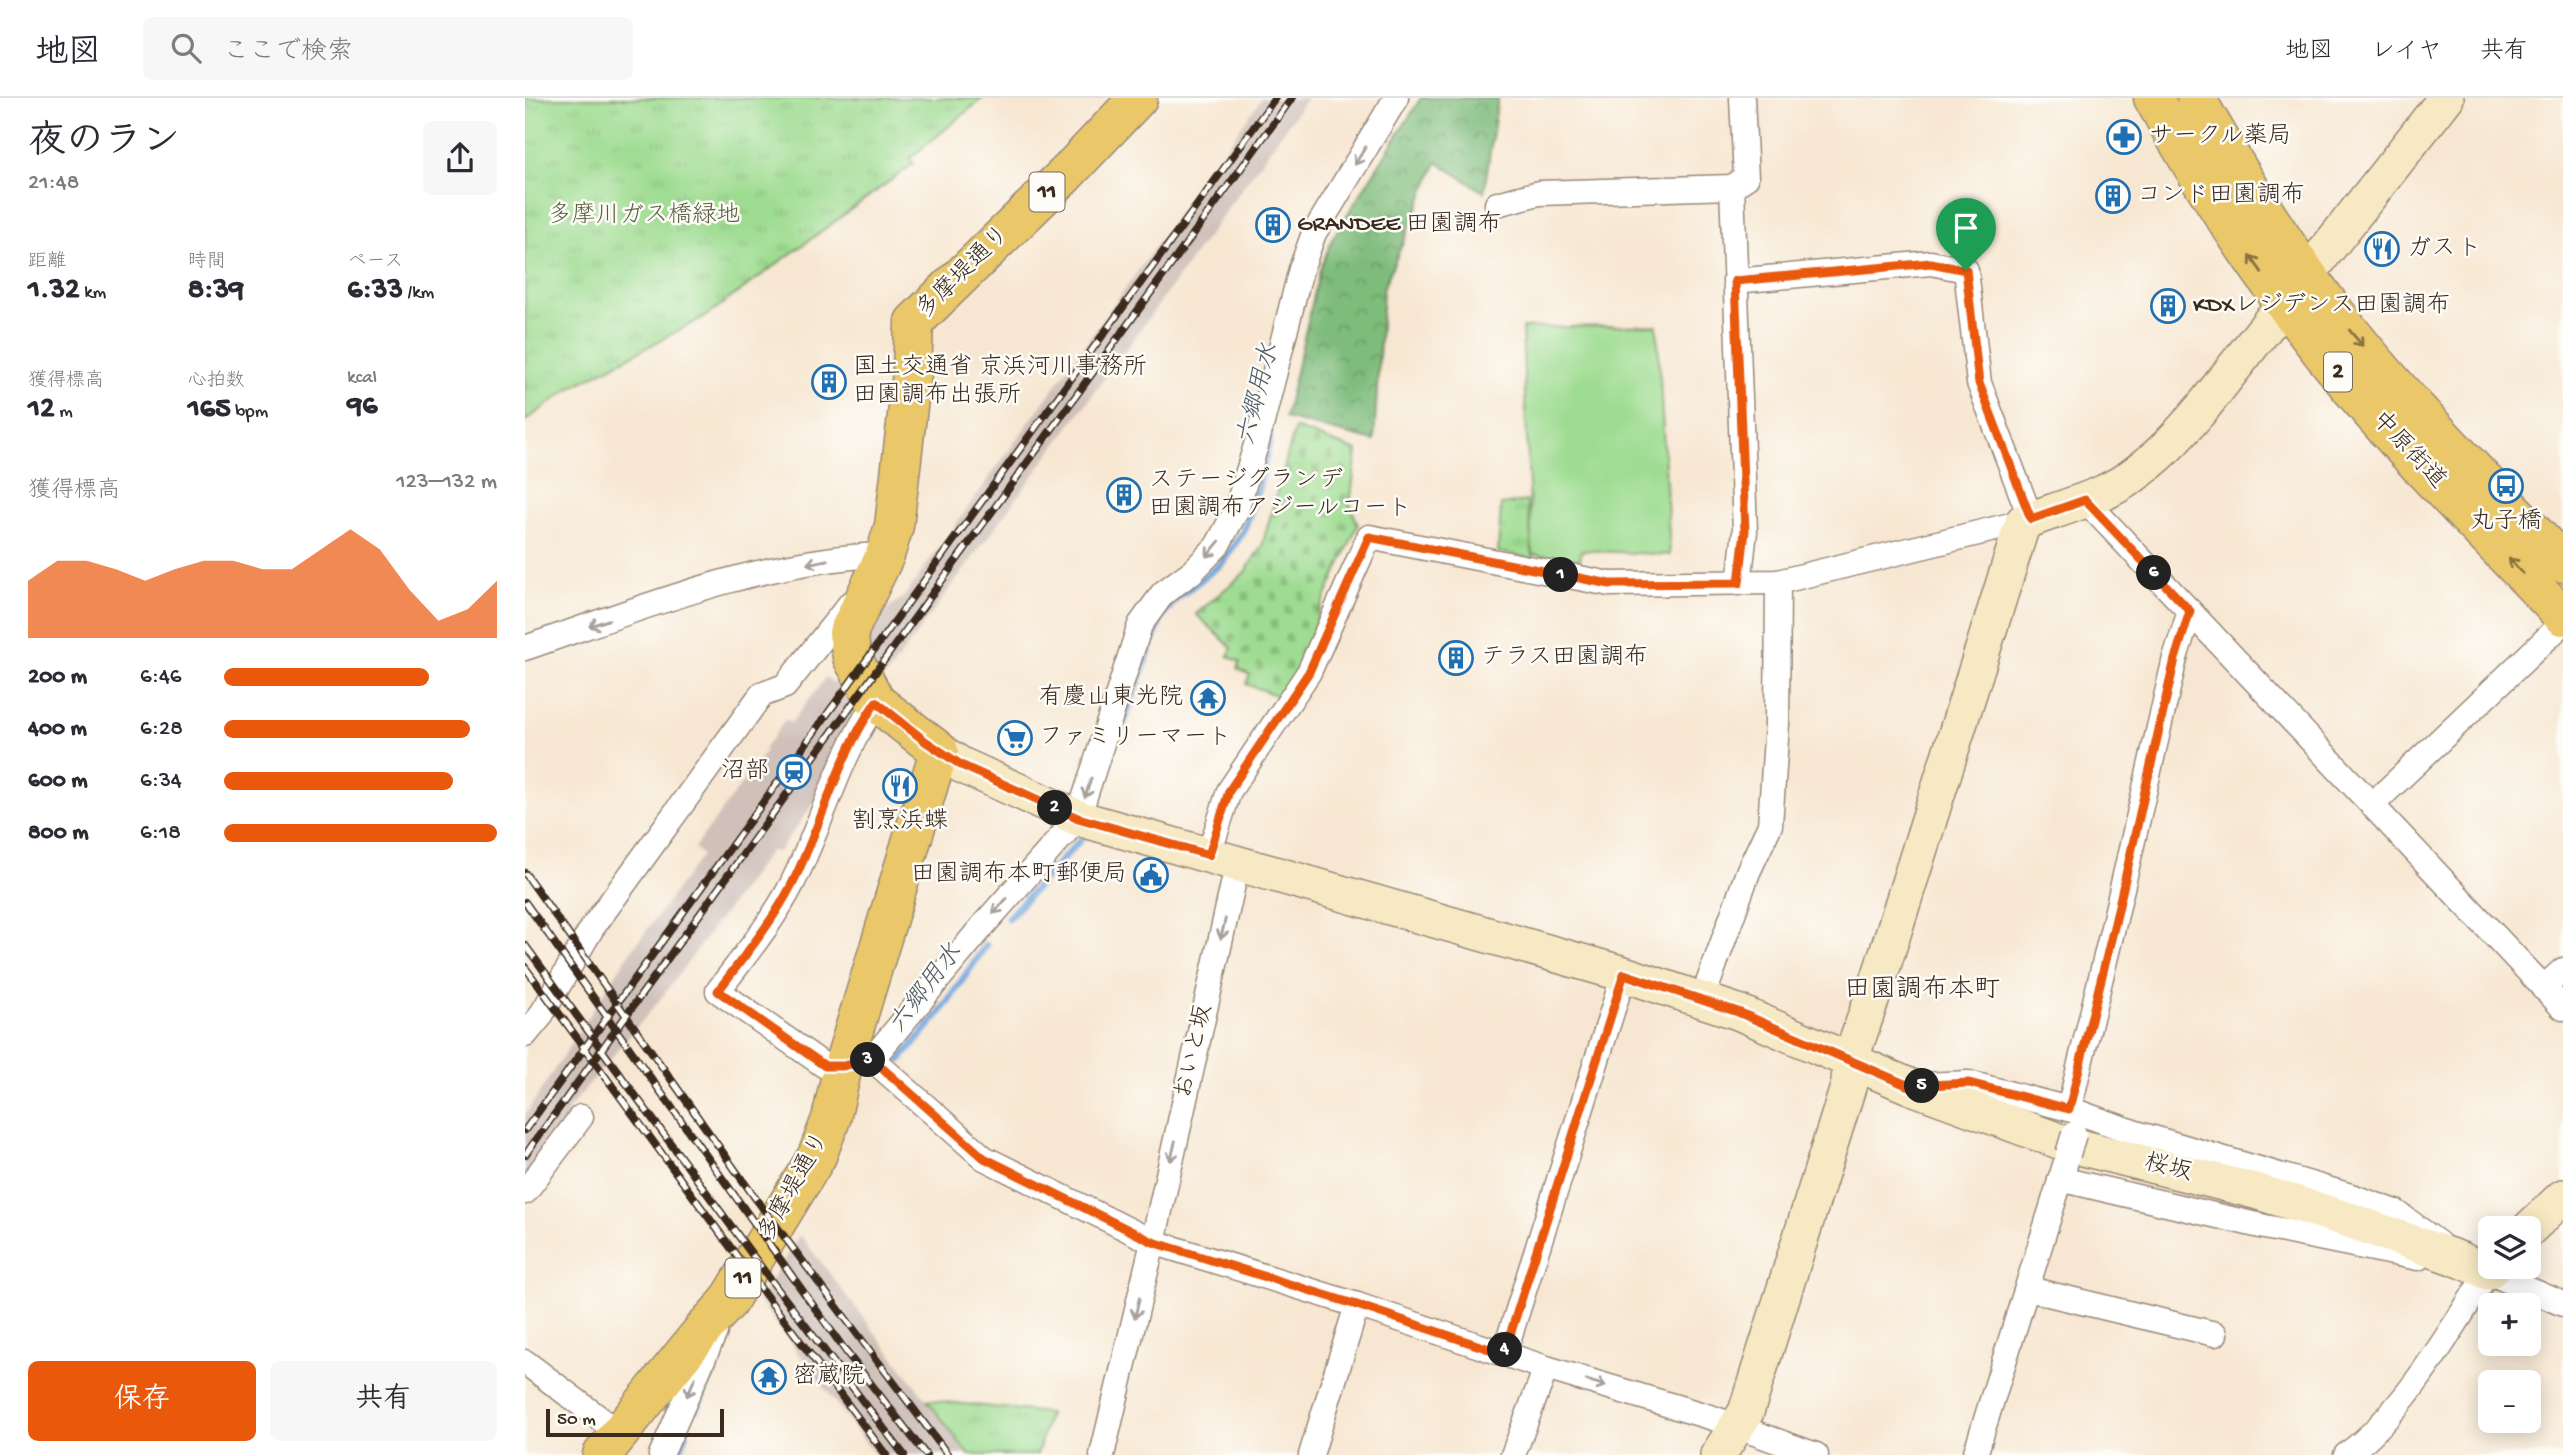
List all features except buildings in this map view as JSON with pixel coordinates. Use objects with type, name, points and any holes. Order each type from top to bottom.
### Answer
[{"type":"main road","name":"多摩堤通り","points":[[611,1444],[728,1303],[817,1156],[858,1062],[939,751],[876,702],[852,657],[848,633],[885,555],[894,526],[912,373],[914,322],[1065,175],[1138,98]]},
{"type":"main road","name":"中原街道","points":[[2153,98],[2221,212],[2284,303],[2354,392],[2563,616]]},
{"type":"main road","name":"中原街道","points":[[2196,98],[2249,187],[2337,316],[2410,402],[2563,564]]},
{"type":"street","points":[[876,702],[850,744],[792,884],[763,932],[718,991],[825,1066],[858,1062],[1078,818],[1140,625],[1163,593],[1193,571],[1217,546],[1236,511],[1257,442],[1301,269],[1314,233],[1396,98]]},
{"type":"street","points":[[1497,204],[1539,193],[1732,187],[1746,178],[1742,98]]},
{"type":"street","points":[[1732,187],[1745,531],[1739,583],[1778,582],[2027,520],[2085,500],[2126,480],[2170,445],[2446,98]]},
{"type":"street","points":[[1718,1455],[1746,1412],[1849,1084],[1850,1061],[2027,520],[1979,383],[1966,270],[1931,263],[1735,281]]},
{"type":"street","points":[[2085,500],[2563,1009]]},
{"type":"street","name":"おいと坂","points":[[1102,1455],[1153,1242],[1224,858],[1229,791],[1309,672],[1369,537],[1610,584],[1739,583]]},
{"type":"street","points":[[525,648],[705,587],[846,556],[885,555]]},
{"type":"street","points":[[1702,1000],[1748,872],[1770,825],[1777,724],[1778,582]]},
{"type":"street","points":[[525,1035],[540,1017],[592,928],[761,695],[785,687],[849,604],[862,604]]},
{"type":"street","points":[[2069,1109],[2115,923],[2175,659],[2190,611]]},
{"type":"street","points":[[2372,805],[2563,624]]},
{"type":"street","name":"桜坂","points":[[939,751],[961,765],[1078,818],[1624,974],[1738,1012],[1909,1086],[2067,1144],[2255,1191],[2478,1265]]},
{"type":"street","points":[[2543,988],[2563,970]]},
{"type":"street","points":[[1504,1354],[1624,974]]},
{"type":"street","points":[[858,1062],[984,1158],[1153,1242],[1738,1427],[1816,1455]]},
{"type":"street","points":[[1909,1086],[1969,1083],[2069,1109],[2136,1133],[2351,1196],[2396,1212],[2478,1264]]},
{"type":"street","points":[[525,1192],[581,1117]]},
{"type":"street","points":[[1975,1455],[2071,1144]]},
{"type":"street","points":[[2060,1179],[2265,1227],[2416,1258],[2478,1266]]},
{"type":"street","points":[[2541,1218],[2563,1197]]},
{"type":"street","points":[[2346,1455],[2364,1442],[2438,1351],[2478,1272]]},
{"type":"street","points":[[2509,1279],[2563,1304]]},
{"type":"street","points":[[2028,1289],[2215,1334]]},
{"type":"street","points":[[661,1455],[728,1303]]},
{"type":"street","points":[[1311,1455],[1357,1305]]},
{"type":"street","points":[[525,1362],[611,1444]]},
{"type":"street","points":[[1513,1455],[1546,1367]]},
{"type":"shaded area","points":[[1262,98],[1307,98],[845,731],[826,787],[778,852],[770,851],[662,997],[567,1111],[573,1116],[525,1183],[525,1115],[629,954],[702,855],[694,848],[766,751],[764,749],[786,719],[791,723],[826,677],[834,684],[890,606],[903,598]]},
{"type":"shaded area","points":[[800,1235],[969,1455],[875,1455],[758,1300]]},
{"type":"green space","name":"多摩川ガス橋緑地","points":[[525,98],[983,98],[910,158],[913,164],[706,316],[572,387],[525,421]]},
{"type":"green space","points":[[1421,98],[1498,98],[1484,192],[1437,162],[1383,289],[1374,441],[1285,418],[1320,270],[1332,239]]},
{"type":"green space","points":[[1657,325],[1670,555],[1582,550],[1580,560],[1532,554],[1522,328]]},
{"type":"green space","points":[[1295,428],[1357,451],[1350,504],[1358,525],[1320,609],[1303,661],[1281,697],[1246,684],[1250,675],[1238,669],[1240,662],[1228,656],[1232,648],[1196,614],[1244,573],[1262,546]]},
{"type":"green space","points":[[1527,501],[1533,559],[1498,552],[1501,505]]},
{"type":"green space","points":[[927,1400],[1049,1413],[1037,1455],[969,1455]]},
{"type":"waterway","name":"六郷用水","points":[[1122,727],[1161,618],[1176,599],[1222,563],[1243,532],[1259,485],[1270,439]]},
{"type":"waterway","name":"六郷用水","points":[[1008,918],[1082,838]]},
{"type":"waterway","name":"六郷用水","points":[[900,1060],[939,1014],[986,945]]},
{"type":"waterway","points":[[697,1409],[717,1363]]},
{"type":"waterway","name":"六郷用水","points":[[677,1455],[686,1435]]},
{"type":"railway","points":[[525,1130],[1275,98]]},
{"type":"railway","points":[[525,1155],[1292,98]]},
{"type":"railway","points":[[525,873],[753,1195],[948,1455]]},
{"type":"railway","points":[[525,902],[847,1353],[926,1455]]},
{"type":"railway","points":[[525,945],[770,1279],[904,1455]]},
{"type":"railway","points":[[525,967],[886,1455]]},
{"type":"place","name":"サークル薬局","points":[[2124,137]]},
{"type":"place","name":"コンド田園調布","points":[[2113,196]]},
{"type":"place","name":"GRANDEE 田園調布","points":[[1273,225]]},
{"type":"place","name":"ガスト","points":[[2382,249]]},
{"type":"place","name":"KDXレジデンス田園調布","points":[[2168,306]]},
{"type":"place","name":"国土交通省 京浜河川事務所 田園調布出張所","points":[[829,382]]},
{"type":"place","name":"丸子橋","points":[[2506,486]]},
{"type":"place","name":"ステージグランデ 田園調布アジールコート","points":[[1124,495]]},
{"type":"place","name":"テラス田園調布","points":[[1456,658]]},
{"type":"place","name":"有慶山東光院","points":[[1208,698]]},
{"type":"place","name":"ファミリーマート","points":[[1015,738]]},
{"type":"place","name":"沼部","points":[[794,772]]},
{"type":"place","name":"割烹浜蝶","points":[[900,786]]},
{"type":"place","name":"田園調布本町郵便局","points":[[1151,875]]},
{"type":"place","name":"密蔵院","points":[[769,1377]]},
{"type":"district","name":"田園調布本町","points":[[1922,991]]},
{"type":"route","points":[[1931,263],[1966,270],[1979,383],[2031,519],[2085,500],[2190,611],[2175,659],[2115,923],[2069,1109],[1969,1083],[1909,1086],[1738,1012],[1624,974],[1504,1354],[1153,1242],[984,1158],[872,1059],[843,1066],[825,1066],[718,991],[763,932],[792,884],[850,744],[876,702],[909,730],[961,765],[1078,818],[1209,855],[1229,791],[1309,672],[1369,537],[1610,584],[1739,583],[1745,531],[1735,281],[1931,263]]}]
